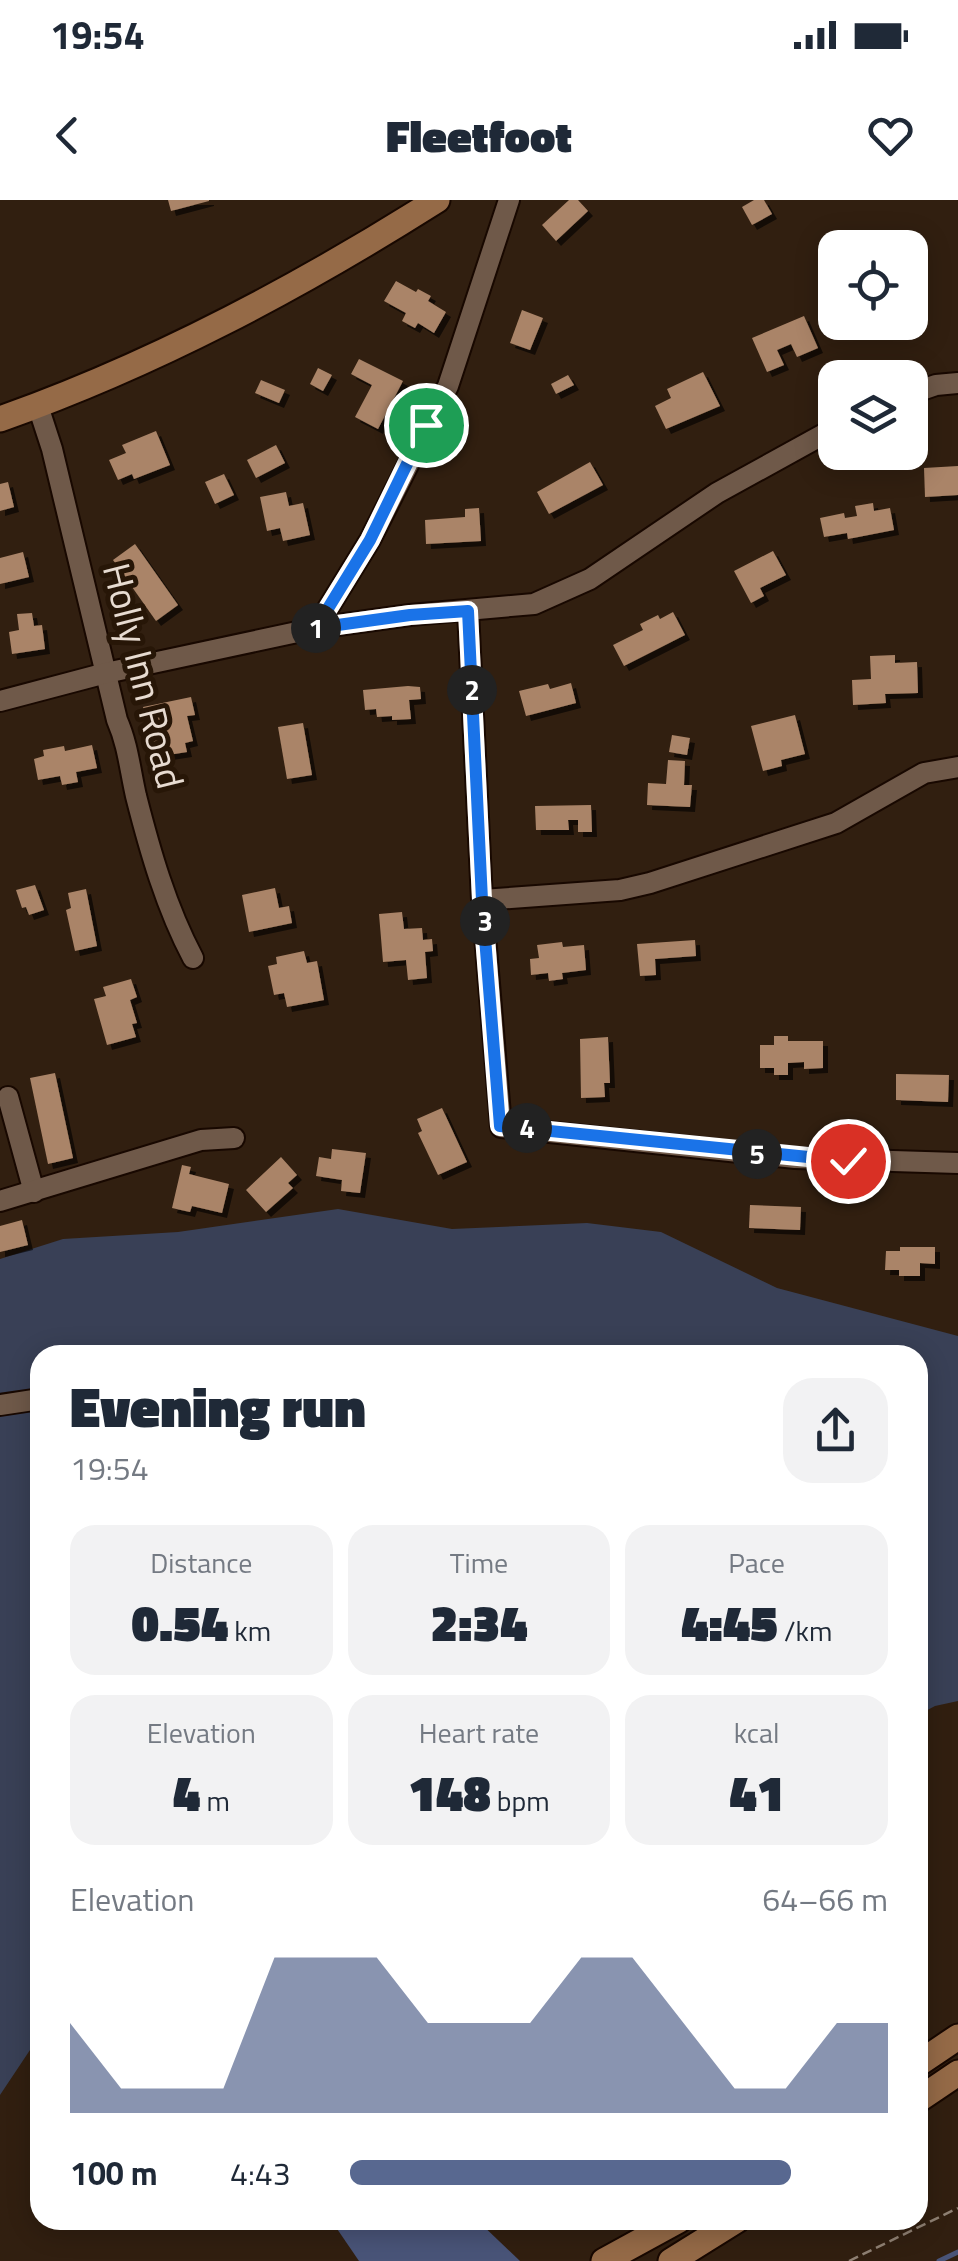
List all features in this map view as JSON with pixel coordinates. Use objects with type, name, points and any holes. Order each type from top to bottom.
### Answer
[{"type":"main road","points":[[0,419],[110,377],[226,323],[436,200]]},
{"type":"main road","points":[[928,2057],[958,2037]]},
{"type":"main road","points":[[928,2093],[958,2072]]},
{"type":"main road","points":[[604,2261],[661,2230]]},
{"type":"main road","points":[[671,2261],[720,2230]]},
{"type":"street","points":[[316,628],[370,540],[448,386],[509,200]]},
{"type":"street","points":[[928,388],[958,383]]},
{"type":"street","name":"Holly Inn Road","points":[[38,406],[52,448],[117,720],[126,740],[148,843],[193,958]]},
{"type":"street","points":[[0,701],[316,628],[534,604],[572,589],[717,493],[818,437]]},
{"type":"street","points":[[468,611],[482,900],[500,1126],[795,1158],[958,1162]]},
{"type":"street","points":[[482,900],[620,890],[650,883],[836,822],[912,779],[958,767]]},
{"type":"street","points":[[8,1097],[34,1192]]},
{"type":"street","points":[[0,1201],[201,1140],[234,1138]]},
{"type":"street","points":[[0,1406],[30,1401]]},
{"type":"path","points":[[928,2223],[958,2208]]},
{"type":"path","points":[[849,2261],[913,2230]]},
{"type":"shaded area","points":[[338,1209],[452,1229],[587,1223],[661,1232],[777,1288],[958,1336],[958,1701],[928,1710],[928,1345],[30,1345],[30,2050],[0,2095],[0,1259],[63,1239],[178,1232]]},
{"type":"shaded area","points":[[338,2230],[487,2230],[520,2261],[359,2261]]},
{"type":"building","points":[[168,200],[209,200],[209,201],[171,211]]},
{"type":"building","points":[[569,200],[578,200],[588,211],[556,241],[542,225]]},
{"type":"building","points":[[754,200],[764,200],[772,214],[752,225],[742,207]]},
{"type":"building","points":[[396,281],[431,296],[428,301],[446,312],[434,333],[418,323],[415,328],[402,321],[406,313],[384,301]]},
{"type":"building","points":[[522,310],[543,318],[530,350],[510,343]]},
{"type":"building","points":[[804,316],[818,348],[797,357],[791,344],[777,350],[784,365],[767,372],[752,338]]},
{"type":"building","points":[[359,359],[403,381],[378,429],[355,417],[372,385],[351,374]]},
{"type":"building","points":[[318,368],[332,375],[323,391],[310,384]]},
{"type":"building","points":[[703,372],[720,406],[666,429],[655,406],[671,398],[667,389]]},
{"type":"building","points":[[568,375],[574,385],[556,394],[551,384]]},
{"type":"building","points":[[261,380],[285,390],[279,403],[255,393]]},
{"type":"building","points":[[156,431],[170,465],[134,479],[132,474],[118,480],[109,460],[126,453],[122,445]]},
{"type":"building","points":[[276,445],[285,463],[256,478],[247,460]]},
{"type":"building","points":[[590,462],[603,485],[549,514],[537,492]]},
{"type":"building","points":[[958,466],[958,495],[925,497],[924,470]]},
{"type":"building","points":[[224,474],[234,495],[215,504],[205,482]]},
{"type":"building","points":[[8,482],[14,507],[0,511],[0,484]]},
{"type":"building","points":[[286,492],[289,506],[303,503],[310,535],[283,541],[280,528],[267,531],[260,497]]},
{"type":"building","points":[[873,503],[874,511],[890,508],[894,530],[848,539],[847,533],[824,537],[820,518],[844,513],[845,518],[857,516],[855,506]]},
{"type":"building","points":[[479,508],[481,541],[426,544],[425,520],[465,517],[465,509]]},
{"type":"building","points":[[135,544],[178,605],[156,621],[113,560]]},
{"type":"building","points":[[773,551],[786,575],[760,588],[764,596],[751,603],[734,571]]},
{"type":"building","points":[[23,552],[29,577],[0,584],[0,558]]},
{"type":"building","points":[[673,612],[685,635],[624,666],[613,645],[643,630],[640,624]]},
{"type":"building","points":[[32,613],[34,626],[42,625],[45,649],[12,654],[9,632],[19,630],[17,614]]},
{"type":"building","points":[[895,655],[895,663],[917,662],[918,693],[885,694],[886,703],[853,705],[852,680],[871,679],[870,656]]},
{"type":"building","points":[[571,683],[576,703],[526,716],[519,691]]},
{"type":"building","points":[[420,687],[421,699],[409,700],[411,719],[392,720],[392,716],[377,717],[376,709],[365,710],[363,690]]},
{"type":"building","points":[[191,697],[195,715],[187,716],[193,741],[185,743],[187,752],[168,755],[167,747],[156,749],[143,707]]},
{"type":"building","points":[[795,715],[805,754],[781,760],[782,766],[763,771],[751,726]]},
{"type":"building","points":[[303,723],[312,775],[287,779],[278,727]]},
{"type":"building","points":[[672,735],[690,738],[687,755],[669,752]]},
{"type":"building","points":[[92,745],[97,768],[76,772],[78,782],[62,785],[60,776],[38,780],[34,759],[44,756],[43,750],[64,746],[65,751]]},
{"type":"building","points":[[668,760],[685,761],[684,785],[692,785],[690,807],[647,805],[648,783],[666,784]]},
{"type":"building","points":[[591,805],[592,832],[578,832],[578,820],[568,820],[569,830],[536,830],[535,806]]},
{"type":"building","points":[[35,885],[44,910],[29,915],[16,890]]},
{"type":"building","points":[[275,888],[279,908],[289,906],[292,923],[249,932],[242,895]]},
{"type":"building","points":[[86,889],[97,946],[75,951],[66,910],[71,908],[68,893]]},
{"type":"building","points":[[402,912],[404,929],[422,928],[423,940],[432,939],[433,951],[425,952],[427,978],[408,980],[406,960],[383,962],[379,914]]},
{"type":"building","points":[[695,940],[696,956],[655,959],[656,975],[640,976],[637,944]]},
{"type":"building","points":[[562,942],[563,947],[584,945],[586,970],[562,973],[563,979],[549,981],[548,973],[531,975],[530,959],[539,958],[537,945]]},
{"type":"building","points":[[304,951],[307,963],[317,961],[324,1000],[287,1007],[284,993],[274,995],[268,966],[277,964],[276,957]]},
{"type":"building","points":[[131,979],[137,997],[130,1000],[137,1023],[132,1024],[136,1037],[107,1045],[94,999],[106,996],[103,987]]},
{"type":"building","points":[[774,1036],[788,1036],[788,1041],[823,1041],[823,1068],[804,1069],[804,1062],[788,1063],[788,1075],[774,1075],[774,1068],[760,1068],[760,1045],[774,1045]]},
{"type":"building","points":[[608,1037],[610,1083],[604,1083],[605,1097],[581,1098],[580,1039]]},
{"type":"building","points":[[55,1073],[73,1158],[48,1164],[30,1078]]},
{"type":"building","points":[[896,1074],[949,1075],[948,1102],[896,1100]]},
{"type":"building","points":[[442,1108],[467,1162],[438,1175],[418,1133],[422,1131],[417,1119]]},
{"type":"building","points":[[332,1149],[366,1153],[360,1193],[341,1191],[342,1180],[316,1176],[319,1157],[331,1159]]},
{"type":"building","points":[[281,1157],[297,1175],[288,1183],[293,1188],[266,1212],[246,1190]]},
{"type":"building","points":[[182,1165],[191,1167],[189,1174],[229,1184],[222,1213],[192,1206],[190,1212],[172,1208]]},
{"type":"building","points":[[750,1205],[801,1207],[800,1230],[749,1228]]},
{"type":"building","points":[[22,1220],[28,1245],[0,1252],[0,1226]]},
{"type":"building","points":[[900,1247],[935,1247],[935,1264],[920,1263],[920,1276],[899,1276],[899,1270],[885,1270],[886,1251],[900,1251]]},
{"type":"waterway","points":[[939,2261],[958,2252]]},
{"type":"route","points":[[426,425],[370,540],[316,628],[468,611],[482,900],[500,1126],[848,1161]]}]
